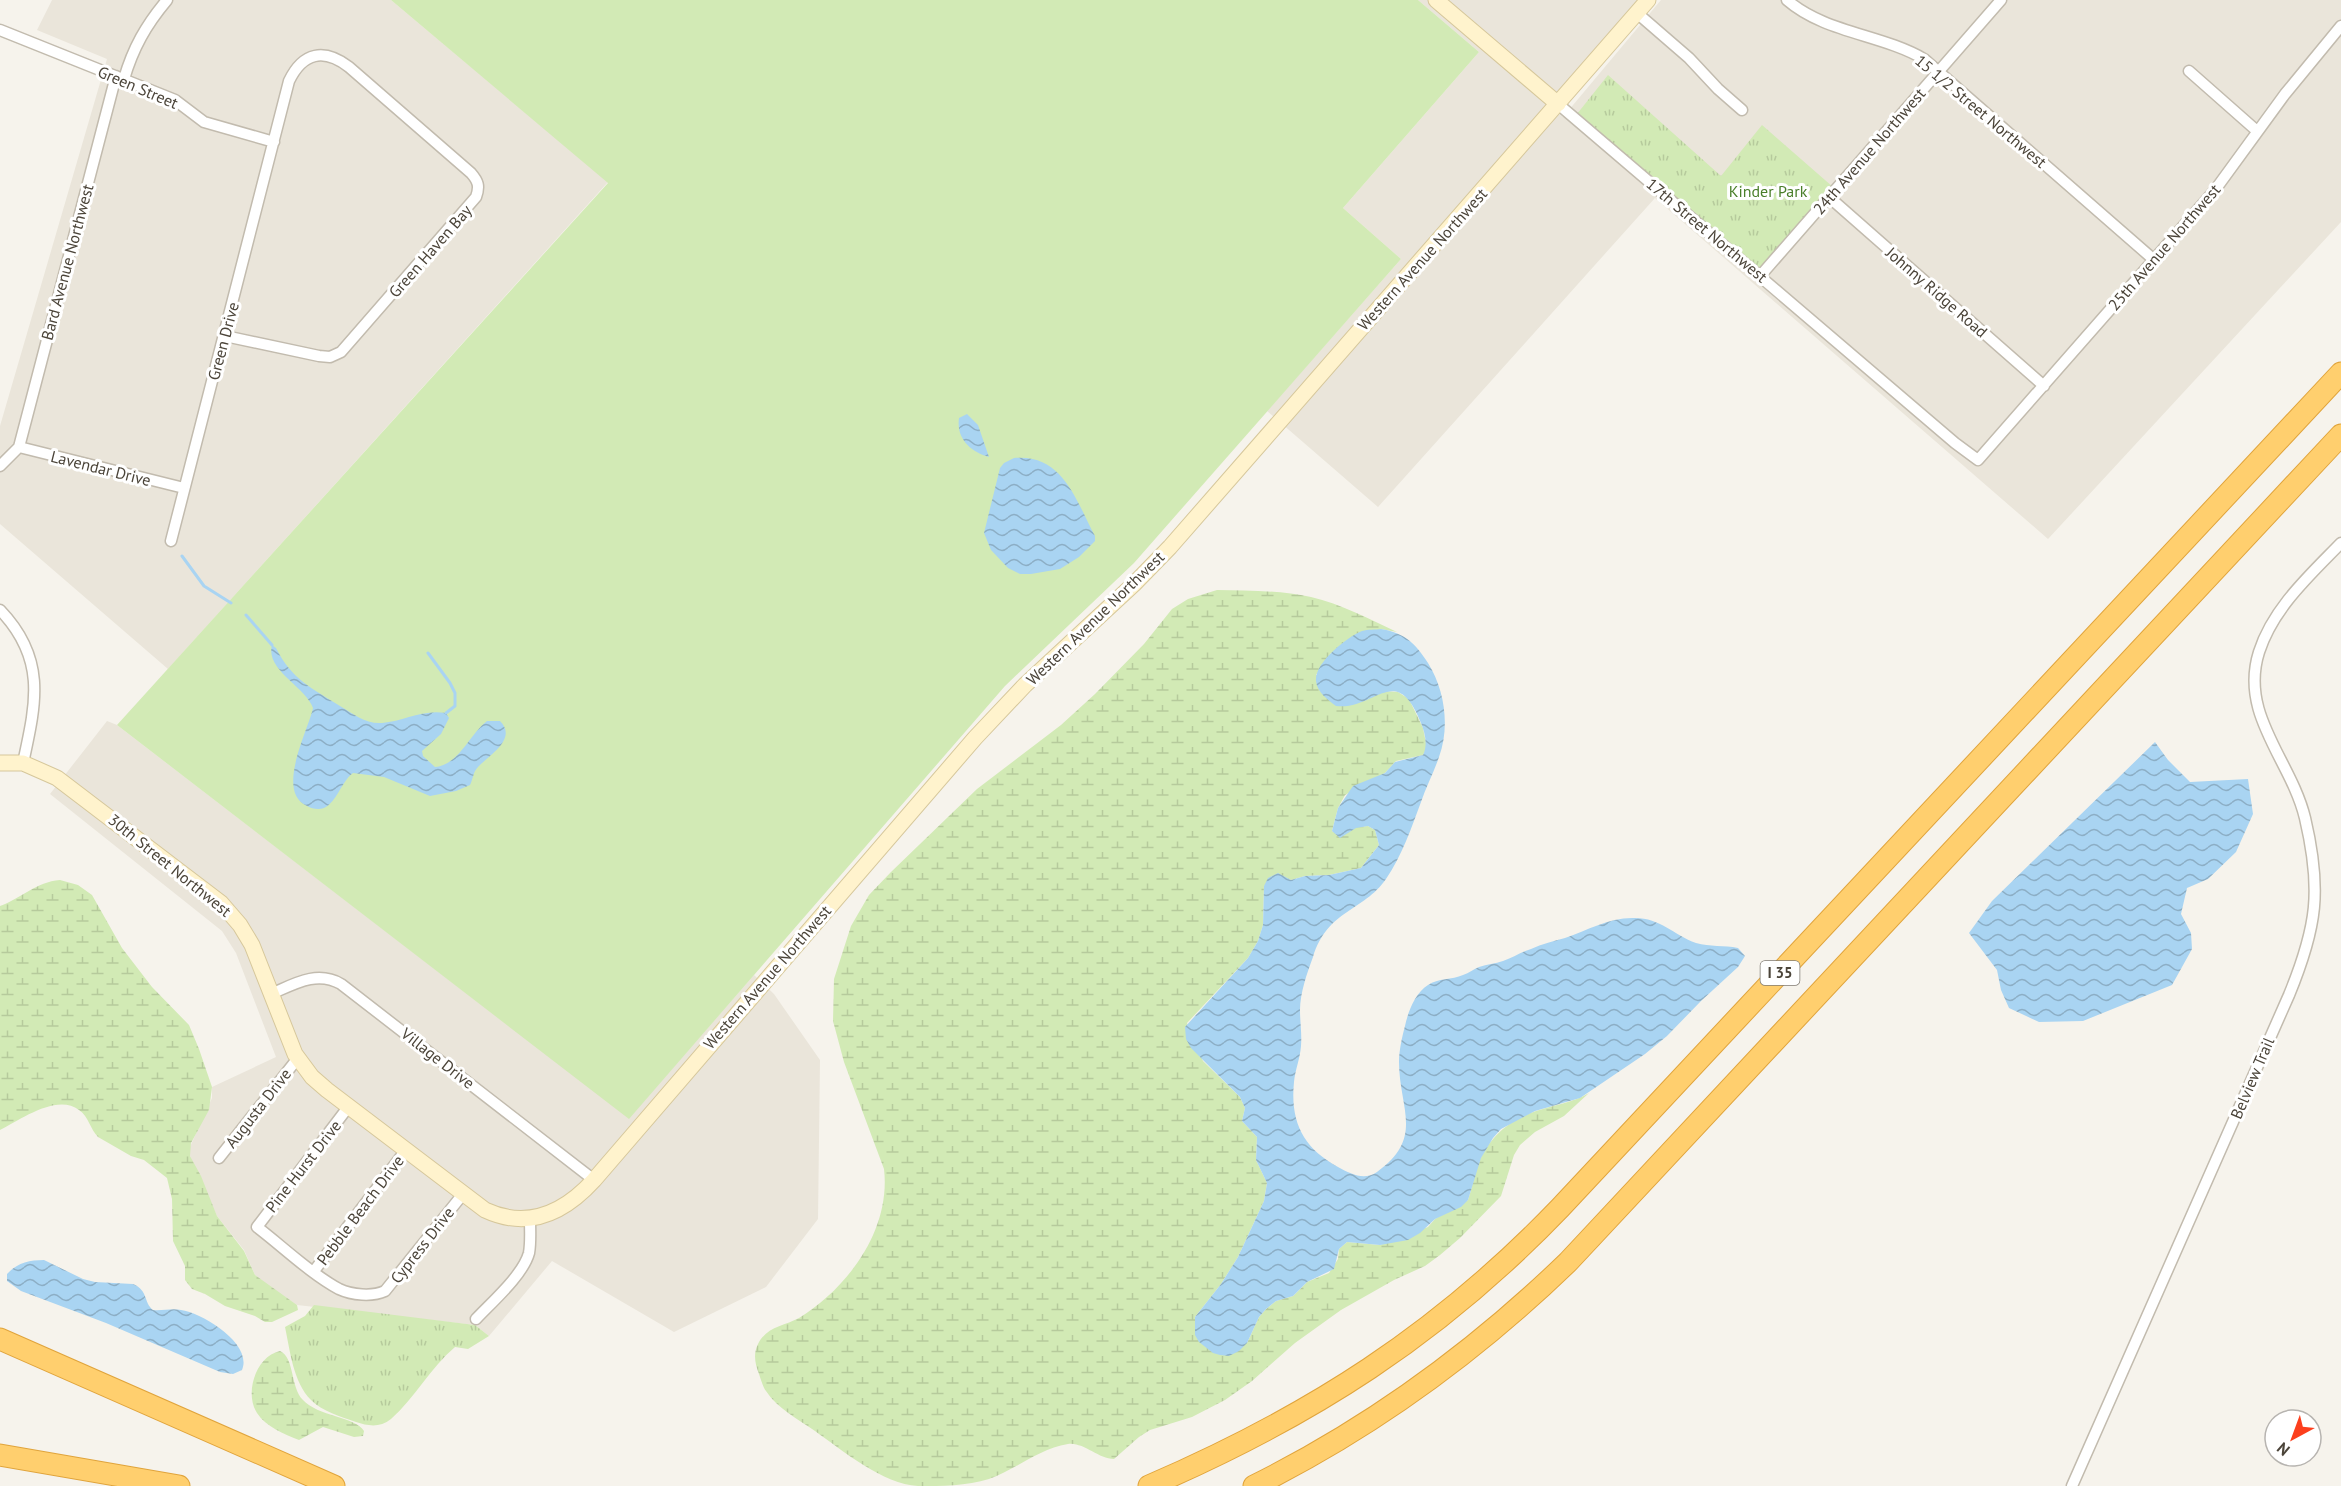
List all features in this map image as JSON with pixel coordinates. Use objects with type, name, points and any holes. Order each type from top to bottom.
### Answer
[{"type":"highway","name":"I 35","points":[[1149,1486],[1268,1430],[1351,1382],[1454,1308],[1508,1261],[1569,1199],[2341,373]]},
{"type":"highway","name":"I 35","points":[[1254,1486],[1352,1432],[1425,1384],[1500,1325],[1568,1262],[2341,435]]},
{"type":"highway","points":[[0,1339],[334,1486]]},
{"type":"highway","points":[[0,1455],[179,1486]]},
{"type":"street","name":"Bard Avenue Northwest","points":[[19,447],[120,78],[143,32],[167,0]]},
{"type":"street","name":"17th Street Northwest","points":[[1436,0],[1761,275],[1955,443],[1978,460]]},
{"type":"street","name":"Western Avenue Northwest","points":[[530,1220],[563,1208],[594,1180],[975,738],[1025,685],[1128,591],[1170,547],[1648,0]]},
{"type":"street","name":"15 1/2 Street Northwest","points":[[1787,0],[1813,18],[1908,50],[1924,59],[2153,259]]},
{"type":"street","name":"24th Avenue Northwest","points":[[1761,275],[2001,0]]},
{"type":"street","points":[[1637,13],[1689,58],[1718,89],[1742,110]]},
{"type":"street","name":"25th Avenue Northwest","points":[[1978,460],[2215,190],[2285,94],[2341,26]]},
{"type":"street","name":"Green Street","points":[[0,30],[175,100],[204,122],[274,142]]},
{"type":"street","points":[[274,142],[289,81],[295,69],[311,57],[326,55],[327,42]]},
{"type":"street","name":"Green Haven Bay","points":[[225,336],[319,356],[330,357],[341,352],[476,196],[479,189],[477,180],[471,173],[349,67],[339,59],[326,55]]},
{"type":"street","points":[[2189,71],[2258,131]]},
{"type":"street","name":"Green Drive","points":[[171,541],[274,142]]},
{"type":"street","name":"Johnny Ridge Road","points":[[1829,198],[2044,386]]},
{"type":"street","points":[[0,466],[19,447]]},
{"type":"street","name":"Lavendar Drive","points":[[19,447],[184,488]]},
{"type":"street","name":"Belview Trail","points":[[2072,1486],[2289,995],[2311,934],[2316,891],[2310,840],[2298,798],[2257,708],[2254,681],[2258,656],[2271,626],[2291,597],[2341,543]]},
{"type":"street","points":[[0,610],[13,624],[25,645],[35,678],[34,714],[23,763]]},
{"type":"street","name":"30th Street Northwest","points":[[0,763],[23,763],[48,772],[74,789],[221,903],[235,918],[249,939],[287,1036],[298,1058],[312,1077],[463,1194],[492,1213],[514,1219],[530,1220]]},
{"type":"street","name":"Village Drive","points":[[271,994],[312,978],[327,978],[341,984],[594,1180]]},
{"type":"street","name":"Augusta Drive","points":[[219,1158],[298,1058]]},
{"type":"street","name":"Pine Hurst Drive","points":[[257,1227],[349,1106]]},
{"type":"street","name":"Pebble Beach Drive","points":[[314,1271],[406,1150]]},
{"type":"street","name":"Cypress Drive","points":[[257,1227],[341,1290],[374,1295],[385,1291],[463,1194]]},
{"type":"street","points":[[476,1319],[526,1260],[530,1245],[530,1220]]},
{"type":"shaded area","points":[[52,0],[391,0],[608,182],[168,669],[0,524],[0,426],[107,59],[37,30]]},
{"type":"shaded area","points":[[1418,0],[1641,0],[1549,107],[1563,117],[1661,0],[2341,0],[2341,222],[2048,539],[1655,198],[1378,507],[1267,411],[1401,259],[1343,208],[1479,52]]},
{"type":"shaded area","points":[[107,721],[117,725],[629,1118],[754,975],[774,994],[820,1060],[818,1219],[766,1287],[674,1332],[552,1261],[489,1336],[475,1325],[297,1305],[261,1281],[255,1275],[244,1250],[217,1216],[189,1149],[212,1098],[212,1087],[276,1057],[236,953],[222,931],[50,794]]},
{"type":"green space","points":[[391,0],[1418,0],[1479,52],[1343,208],[1401,259],[1134,563],[1005,686],[629,1119],[117,725],[608,183]]},
{"type":"green space","name":"Kinder Park","points":[[1608,75],[1721,176],[1762,125],[1833,187],[1761,269],[1577,114]]},
{"type":"green space","points":[[1217,590],[1276,592],[1311,597],[1344,608],[1397,632],[1381,629],[1331,653],[1316,675],[1398,692],[1409,699],[1423,728],[1427,748],[1423,755],[1396,761],[1385,773],[1345,795],[1338,808],[1332,831],[1340,837],[1356,827],[1368,826],[1375,830],[1379,845],[1361,868],[1291,880],[1281,877],[1264,886],[1263,925],[1258,941],[1248,958],[1187,1023],[1203,1061],[1240,1097],[1245,1108],[1242,1121],[1257,1137],[1256,1160],[1267,1183],[1264,1201],[1238,1257],[1221,1284],[1195,1317],[1247,1343],[1259,1317],[1266,1309],[1276,1301],[1293,1296],[1307,1282],[1329,1273],[1338,1259],[1339,1249],[1347,1242],[1380,1245],[1428,1227],[1435,1219],[1468,1200],[1481,1158],[1499,1132],[1526,1115],[1570,1102],[1589,1093],[1564,1116],[1535,1132],[1520,1145],[1514,1155],[1501,1196],[1440,1255],[1425,1266],[1394,1280],[1341,1310],[1295,1343],[1252,1381],[1225,1400],[1192,1417],[1150,1430],[1114,1459],[1074,1444],[1068,1444],[1047,1450],[999,1475],[972,1483],[918,1486],[891,1479],[851,1457],[776,1403],[764,1388],[755,1359],[755,1352],[761,1338],[776,1328],[799,1318],[817,1305],[850,1273],[863,1254],[881,1213],[884,1169],[844,1062],[833,1021],[834,979],[851,926],[869,895],[891,872],[977,789],[1061,725],[1095,694],[1144,644],[1172,609],[1188,599]]},
{"type":"green space","points":[[60,880],[78,885],[92,895],[122,948],[152,987],[189,1025],[212,1087],[209,1110],[191,1143],[190,1156],[201,1176],[217,1216],[244,1251],[255,1275],[297,1305],[298,1310],[272,1322],[265,1322],[255,1316],[225,1306],[192,1289],[185,1280],[185,1266],[173,1241],[172,1199],[167,1178],[144,1160],[131,1156],[98,1137],[79,1110],[70,1106],[50,1106],[0,1130],[0,906],[36,887]]},
{"type":"green space","points":[[314,1305],[475,1325],[489,1336],[468,1349],[455,1347],[438,1364],[408,1402],[387,1422],[378,1425],[365,1424],[338,1416],[311,1400],[296,1375],[285,1327],[305,1316]]},
{"type":"green space","points":[[280,1351],[288,1360],[296,1388],[303,1400],[317,1410],[360,1426],[364,1431],[363,1436],[354,1437],[323,1427],[299,1440],[276,1430],[261,1418],[253,1405],[252,1386],[264,1360]]},
{"type":"water","points":[[967,414],[978,425],[989,457],[976,452],[962,438],[959,418]]},
{"type":"water","points":[[1014,458],[1031,458],[1045,463],[1056,471],[1074,495],[1095,536],[1095,541],[1079,557],[1060,569],[1020,574],[1008,568],[991,550],[984,533],[1000,468]]},
{"type":"water","points":[[1381,629],[1397,633],[1409,640],[1428,663],[1442,697],[1444,733],[1437,763],[1406,842],[1392,870],[1377,890],[1328,929],[1320,941],[1306,976],[1300,1003],[1301,1046],[1293,1096],[1294,1109],[1301,1132],[1326,1160],[1358,1176],[1367,1176],[1377,1172],[1392,1159],[1401,1147],[1406,1122],[1400,1079],[1401,1044],[1413,1003],[1423,988],[1432,983],[1459,977],[1479,967],[1503,961],[1599,925],[1626,918],[1652,921],[1696,943],[1738,948],[1745,956],[1738,967],[1667,1036],[1645,1054],[1580,1098],[1535,1111],[1501,1129],[1481,1158],[1468,1200],[1461,1207],[1435,1219],[1420,1233],[1408,1240],[1380,1245],[1347,1242],[1339,1249],[1334,1269],[1307,1282],[1293,1296],[1276,1301],[1259,1317],[1247,1343],[1239,1351],[1229,1356],[1220,1355],[1213,1353],[1199,1342],[1195,1335],[1195,1317],[1221,1284],[1238,1257],[1264,1201],[1267,1183],[1256,1160],[1257,1137],[1242,1121],[1245,1108],[1240,1097],[1191,1048],[1186,1039],[1185,1027],[1248,958],[1258,941],[1263,925],[1264,886],[1268,878],[1278,873],[1291,880],[1361,868],[1379,845],[1375,830],[1368,826],[1356,828],[1340,838],[1332,831],[1338,808],[1353,786],[1385,773],[1395,762],[1423,755],[1425,739],[1421,723],[1412,704],[1403,694],[1393,691],[1350,706],[1336,706],[1321,692],[1316,681],[1320,666],[1340,645],[1362,631]]},
{"type":"water","points":[[272,645],[296,676],[365,720],[382,723],[421,714],[446,713],[449,718],[441,734],[422,751],[423,756],[435,767],[457,756],[487,721],[500,721],[505,728],[504,740],[495,752],[476,769],[470,785],[456,791],[430,796],[384,777],[353,773],[328,805],[320,809],[309,807],[298,799],[294,788],[294,775],[300,745],[313,708],[309,700],[274,662],[271,654]]},
{"type":"water","points":[[2155,742],[2168,760],[2190,782],[2248,779],[2253,814],[2236,852],[2208,879],[2187,888],[2181,914],[2191,933],[2192,949],[2172,985],[2083,1021],[2039,1022],[2009,1008],[2001,990],[1997,970],[1969,933],[1992,901]]},
{"type":"water","points":[[44,1260],[83,1279],[133,1284],[144,1293],[153,1310],[178,1309],[213,1323],[233,1340],[240,1350],[243,1360],[242,1370],[233,1374],[220,1372],[106,1323],[21,1291],[7,1281],[7,1274],[19,1265]]},
{"type":"waterway","points":[[182,556],[204,586],[231,603]]},
{"type":"waterway","points":[[246,615],[272,645]]},
{"type":"waterway","points":[[428,653],[455,693],[455,706],[446,713]]}]
